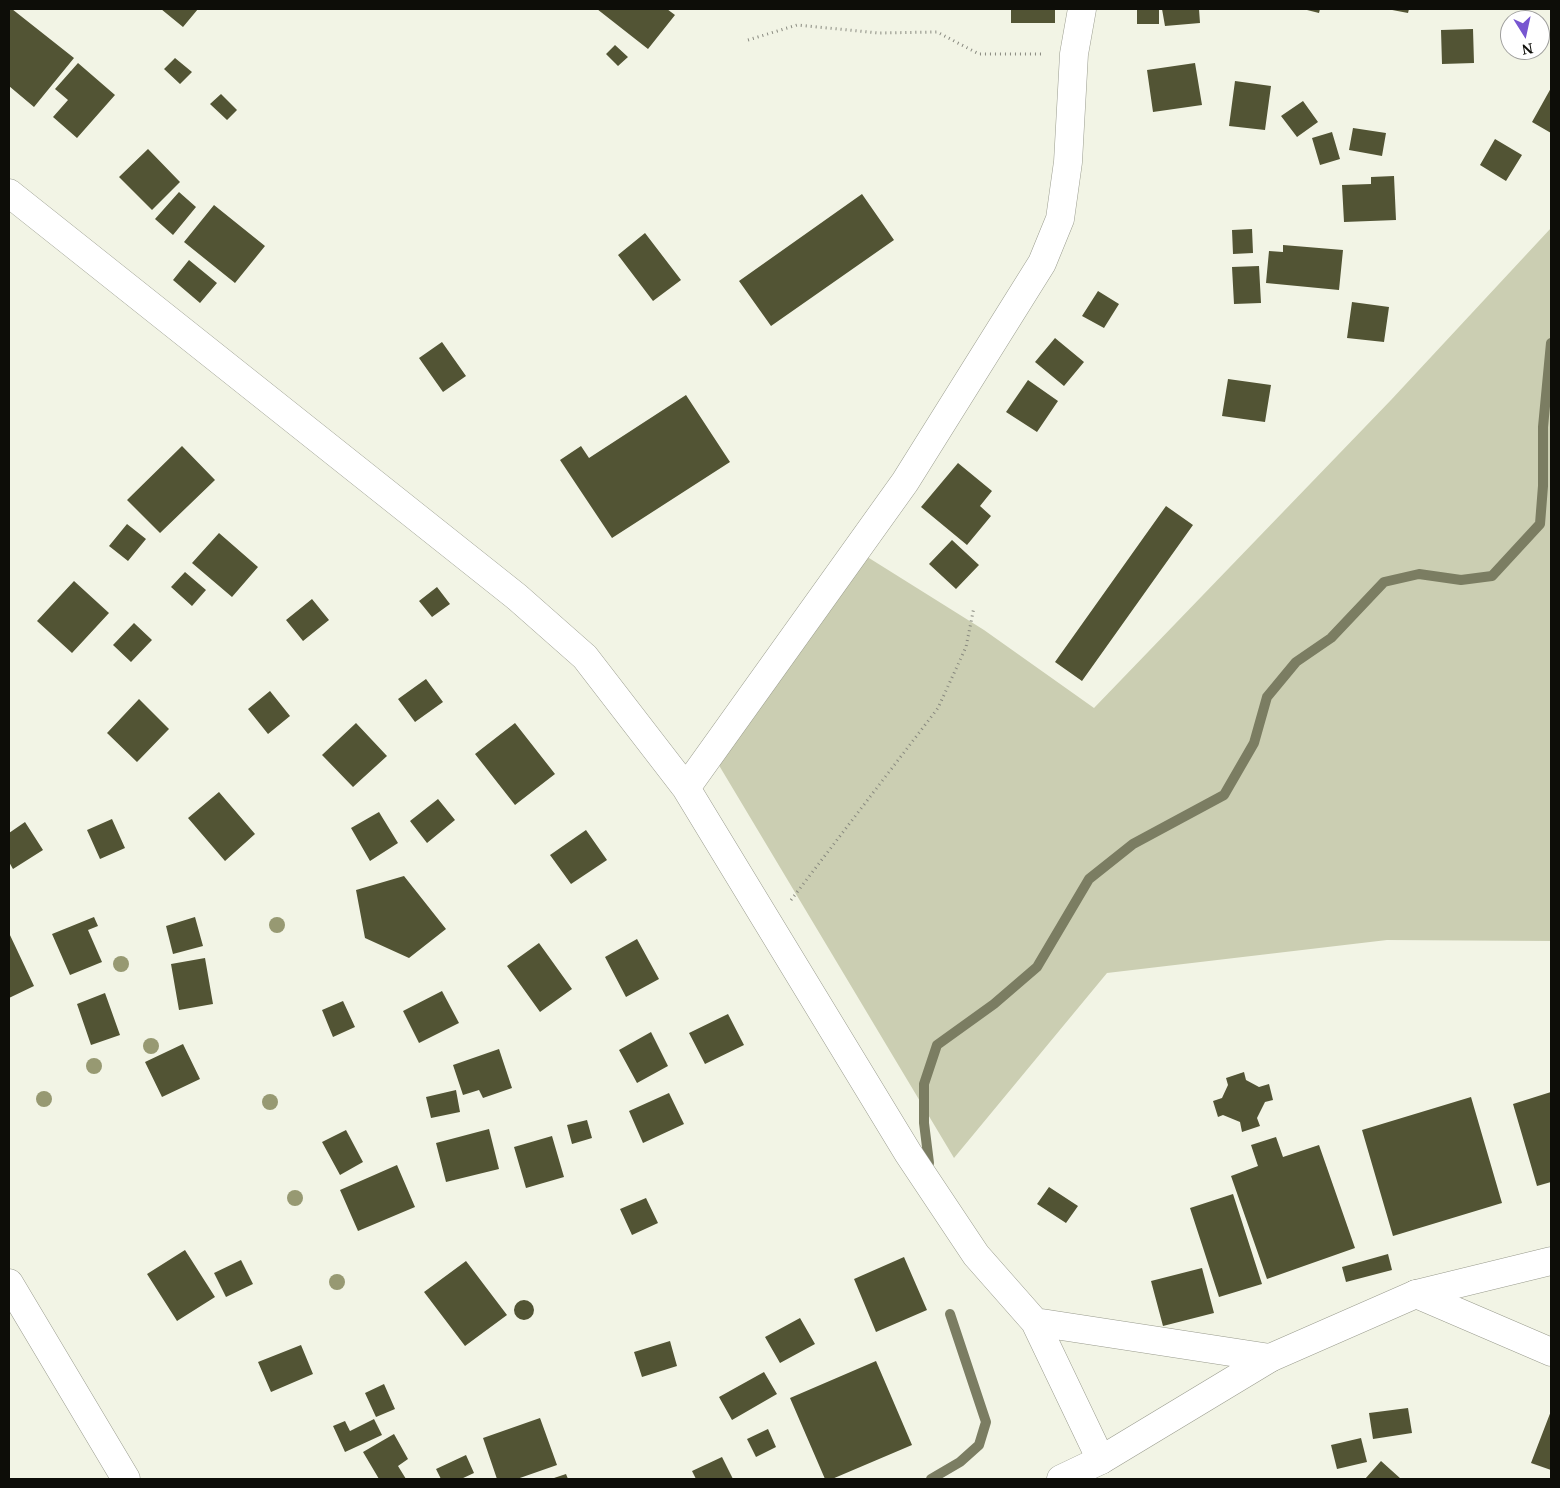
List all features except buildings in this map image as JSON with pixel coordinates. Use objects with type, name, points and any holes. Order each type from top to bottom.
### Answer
[{"type":"street","points":[[686,788],[905,482],[1042,263],[1061,210],[1068,162],[1074,54],[1082,9]]},
{"type":"street","points":[[9,193],[517,596],[585,657],[686,788],[908,1153],[976,1255],[1036,1322],[1101,1460]]},
{"type":"street","points":[[1061,1479],[1101,1460],[1270,1358],[1416,1294],[1551,1261]]},
{"type":"street","points":[[9,1282],[126,1479]]},
{"type":"street","points":[[1416,1294],[1551,1352]]},
{"type":"street","points":[[1036,1322],[1270,1358]]},
{"type":"path","points":[[748,40],[797,25],[879,34],[937,32],[978,54],[1074,54]]},
{"type":"path","points":[[770,928],[938,708],[966,647],[974,607]]},
{"type":"green space","points":[[1551,228],[1551,941],[1387,940],[1107,973],[954,1158],[714,757],[861,553],[984,630],[1094,708],[1391,400]]},
{"type":"waterway","points":[[929,1163],[924,1123],[924,1084],[937,1045],[994,1004],[1037,967],[1089,879],[1133,844],[1224,795],[1254,743],[1267,697],[1296,662],[1331,638],[1384,582],[1419,574],[1461,580],[1492,576],[1540,524],[1543,486],[1543,427],[1551,343]]},
{"type":"waterway","points":[[931,1479],[960,1462],[979,1445],[986,1422],[950,1314]]}]
